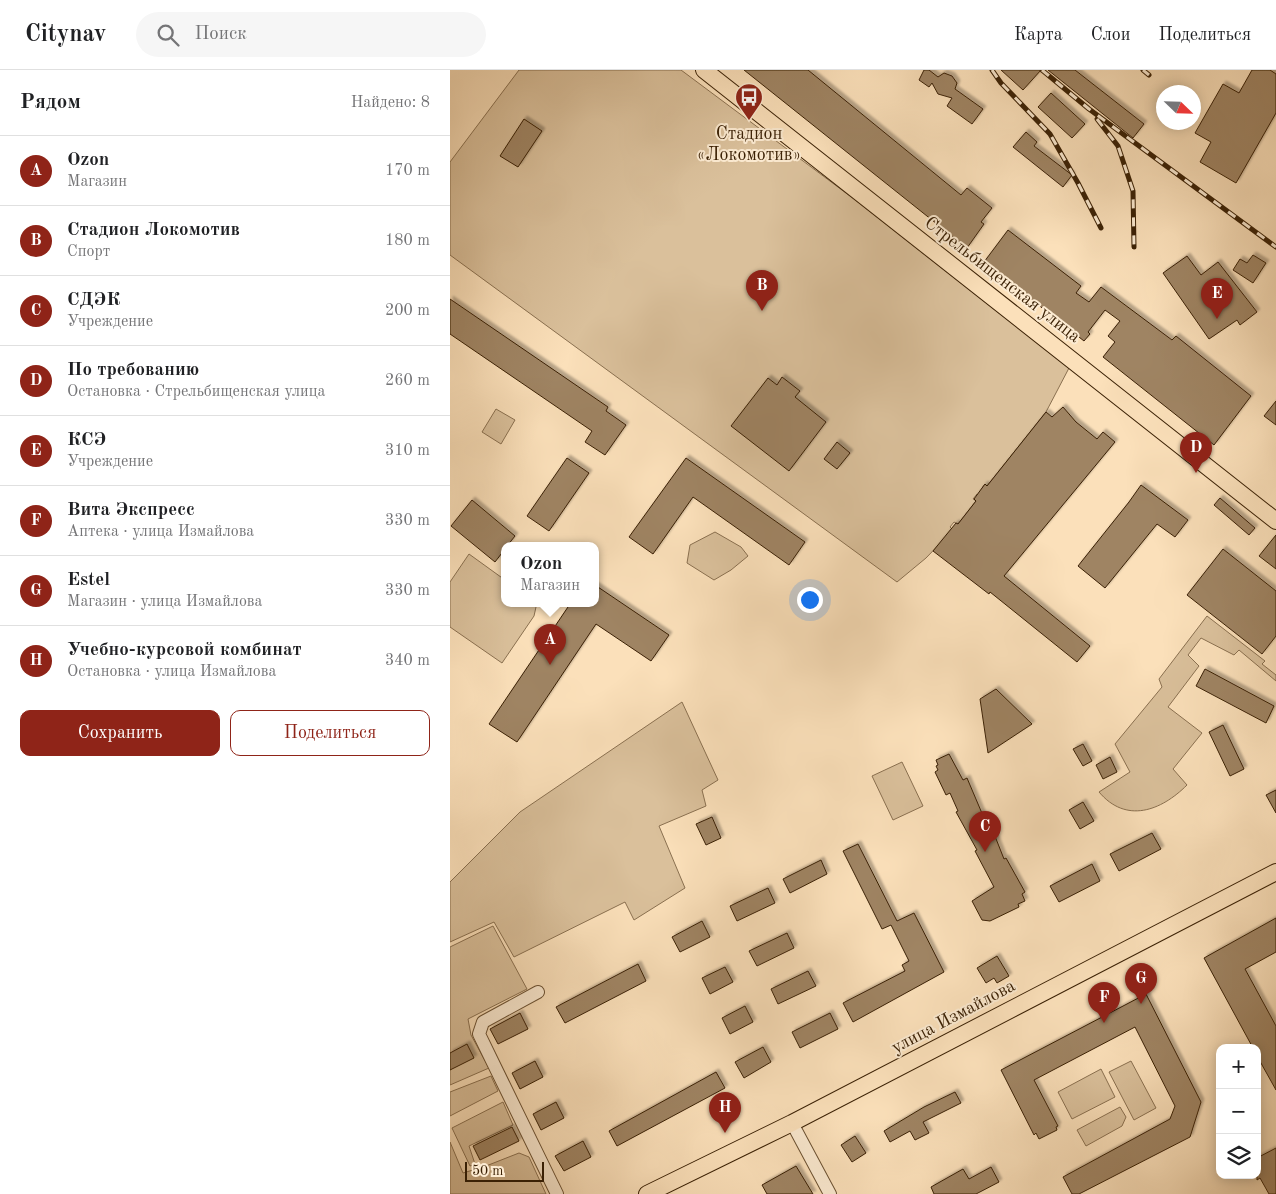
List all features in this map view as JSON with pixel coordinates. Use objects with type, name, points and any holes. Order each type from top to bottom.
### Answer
[{"type":"main road","name":"Стрельбищенская улица","points":[[704,70],[1276,521]]},
{"type":"main road","name":"улица Измайлова","points":[[647,1194],[792,1123],[1276,872]]},
{"type":"street","points":[[538,992],[483,1022],[479,1034],[557,1194]]},
{"type":"street","points":[[792,1123],[830,1194]]},
{"type":"shaded area","points":[[519,70],[681,70],[854,199],[1069,368],[1046,412],[987,486],[984,485],[981,490],[983,491],[979,496],[977,494],[973,499],[976,501],[958,524],[954,522],[950,527],[953,530],[926,558],[897,582],[450,255],[450,162]]},
{"type":"shaded area","points":[[496,409],[515,420],[501,444],[482,432]]},
{"type":"shaded area","points":[[715,532],[741,547],[748,556],[731,570],[714,580],[687,563],[690,545]]},
{"type":"shaded area","points":[[469,554],[501,577],[501,607],[536,607],[534,616],[502,663],[450,627],[450,582]]},
{"type":"shaded area","points":[[1207,616],[1265,661],[1262,664],[1276,675],[1276,681],[1239,650],[1234,655],[1201,638],[1188,655],[1199,666],[1168,707],[1202,733],[1173,769],[1187,785],[1166,802],[1155,807],[1132,811],[1120,808],[1109,802],[1099,792],[1130,772],[1115,744],[1162,687],[1159,679]]},
{"type":"shaded area","points":[[682,702],[718,780],[702,790],[706,806],[659,826],[685,888],[634,920],[625,902],[514,957],[494,922],[450,942],[450,882],[520,812]]},
{"type":"shaded area","points":[[902,762],[923,806],[893,820],[872,776]]},
{"type":"shaded area","points":[[493,926],[527,989],[468,1019],[471,1035],[489,1068],[450,1085],[450,947]]},
{"type":"shaded area","points":[[1131,1061],[1156,1108],[1134,1120],[1109,1072]]},
{"type":"shaded area","points":[[1101,1069],[1115,1097],[1072,1119],[1058,1092]]},
{"type":"shaded area","points":[[491,1076],[498,1091],[450,1116],[450,1092]]},
{"type":"shaded area","points":[[503,1102],[513,1125],[469,1146],[475,1164],[470,1166],[452,1128]]},
{"type":"shaded area","points":[[1120,1107],[1126,1117],[1122,1126],[1086,1146],[1077,1130]]},
{"type":"shaded area","points":[[450,1142],[463,1173],[519,1153],[529,1157],[546,1194],[450,1194]]},
{"type":"building","points":[[744,70],[808,70],[961,195],[967,188],[992,208],[981,222],[984,224],[967,248]]},
{"type":"building","points":[[924,70],[929,70],[938,77],[944,73],[952,76],[957,83],[955,89],[983,109],[972,124],[947,106],[952,98],[938,94],[932,83],[929,87],[919,80]]},
{"type":"building","points":[[1001,70],[1041,70],[1023,90]]},
{"type":"building","points":[[1048,70],[1075,70],[1144,124],[1133,138]]},
{"type":"building","points":[[1252,70],[1270,70],[1276,74],[1276,113],[1236,183],[1200,162],[1211,142],[1195,133],[1197,130],[1201,130],[1201,122],[1223,84],[1239,93]]},
{"type":"building","points":[[1051,93],[1085,124],[1072,138],[1038,107]]},
{"type":"building","points":[[524,119],[542,131],[518,167],[500,156]]},
{"type":"building","points":[[1026,132],[1037,142],[1034,146],[1072,175],[1063,187],[1013,147]]},
{"type":"building","points":[[1008,230],[1081,286],[1076,293],[1089,302],[1101,287],[1172,340],[1176,336],[1251,396],[1214,445],[1103,357],[1115,342],[1108,336],[1120,321],[1105,310],[1088,332],[1090,334],[1084,341],[984,262]]},
{"type":"building","points":[[1253,255],[1266,263],[1253,283],[1233,270],[1240,259],[1247,263]]},
{"type":"building","points":[[1187,256],[1201,275],[1218,262],[1257,312],[1240,325],[1237,320],[1209,339],[1163,273]]},
{"type":"building","points":[[450,299],[608,407],[606,411],[626,425],[605,455],[585,442],[592,431],[450,334]]},
{"type":"building","points":[[782,377],[800,391],[795,397],[826,422],[789,471],[731,426],[768,378],[777,385]]},
{"type":"building","points":[[1276,401],[1276,425],[1264,416]]},
{"type":"building","points":[[1063,407],[1076,422],[1097,439],[1103,432],[1115,442],[1004,576],[1090,646],[1077,662],[990,592],[989,594],[933,551],[956,523],[958,524],[976,501],[974,499],[985,484],[987,486],[1046,412],[1052,417]]},
{"type":"building","points":[[837,442],[850,453],[837,469],[824,459]]},
{"type":"building","points":[[567,458],[589,473],[549,531],[527,516]]},
{"type":"building","points":[[686,458],[805,542],[789,565],[693,497],[653,554],[629,537]]},
{"type":"building","points":[[1141,485],[1188,520],[1175,537],[1157,524],[1105,588],[1078,566]]},
{"type":"building","points":[[1220,498],[1255,528],[1249,535],[1214,505]]},
{"type":"building","points":[[472,500],[515,536],[510,542],[501,542],[501,554],[495,562],[451,526]]},
{"type":"building","points":[[1276,535],[1276,569],[1259,556]]},
{"type":"building","points":[[1223,549],[1276,591],[1276,636],[1262,654],[1187,595]]},
{"type":"building","points":[[599,588],[669,635],[651,661],[596,624],[517,742],[489,724],[568,607],[599,607]]},
{"type":"building","points":[[1205,669],[1274,706],[1266,723],[1196,686]]},
{"type":"building","points":[[996,689],[1032,724],[988,753],[980,699]]},
{"type":"building","points":[[1223,725],[1244,769],[1230,776],[1209,732]]},
{"type":"building","points":[[1083,744],[1092,761],[1083,766],[1073,749]]},
{"type":"building","points":[[949,754],[963,780],[967,778],[984,818],[987,816],[1004,859],[1006,858],[1025,892],[1022,894],[1025,901],[1018,904],[1019,907],[990,921],[982,920],[972,901],[994,887],[975,851],[977,850],[956,812],[958,811],[950,793],[946,795],[935,772],[938,770],[936,760]]},
{"type":"building","points":[[1110,757],[1117,772],[1103,779],[1096,765]]},
{"type":"building","points":[[1276,790],[1276,813],[1266,795]]},
{"type":"building","points":[[1083,802],[1094,821],[1080,829],[1069,810]]},
{"type":"building","points":[[712,817],[721,838],[706,845],[696,824]]},
{"type":"building","points":[[1152,833],[1161,849],[1119,871],[1110,854]]},
{"type":"building","points":[[858,844],[897,921],[914,913],[944,972],[853,1022],[843,1003],[905,971],[902,965],[909,961],[891,925],[882,929],[843,851]]},
{"type":"building","points":[[821,860],[827,874],[790,893],[783,879]]},
{"type":"building","points":[[1092,864],[1100,881],[1059,902],[1050,886]]},
{"type":"building","points":[[768,888],[775,903],[737,921],[730,906]]},
{"type":"building","points":[[1276,918],[1276,952],[1245,969],[1276,1026],[1276,1090],[1261,1063],[1261,1044],[1251,1044],[1204,958]]},
{"type":"building","points":[[702,921],[710,937],[680,952],[672,937]]},
{"type":"building","points":[[787,933],[794,948],[757,966],[749,951]]},
{"type":"building","points":[[997,956],[1009,976],[997,983],[994,978],[986,983],[977,968]]},
{"type":"building","points":[[638,964],[646,981],[565,1023],[556,1007]]},
{"type":"building","points":[[725,967],[733,982],[710,994],[702,978]]},
{"type":"building","points":[[808,971],[816,986],[778,1004],[771,989]]},
{"type":"building","points":[[1146,994],[1201,1102],[1190,1137],[1079,1194],[1072,1194],[1063,1177],[1170,1119],[1175,1106],[1135,1027],[1034,1080],[1058,1126],[1056,1127],[1057,1130],[1039,1139],[1036,1133],[1034,1135],[1001,1070]]},
{"type":"building","points":[[745,1006],[753,1022],[730,1034],[722,1018]]},
{"type":"building","points":[[520,1013],[528,1029],[498,1044],[490,1029]]},
{"type":"building","points":[[830,1013],[838,1029],[800,1048],[792,1032]]},
{"type":"building","points":[[467,1044],[474,1058],[450,1070],[450,1053]]},
{"type":"building","points":[[763,1047],[771,1062],[744,1078],[735,1062]]},
{"type":"building","points":[[535,1061],[543,1077],[520,1089],[512,1073]]},
{"type":"building","points":[[716,1072],[725,1088],[617,1146],[609,1131]]},
{"type":"building","points":[[955,1092],[961,1103],[923,1122],[929,1133],[915,1140],[910,1131],[890,1142],[884,1131],[924,1107]]},
{"type":"building","points":[[556,1102],[564,1118],[541,1130],[533,1114]]},
{"type":"building","points":[[512,1127],[519,1141],[480,1160],[473,1146]]},
{"type":"building","points":[[855,1136],[866,1153],[852,1162],[841,1145]]},
{"type":"building","points":[[583,1141],[591,1157],[564,1171],[555,1156]]},
{"type":"building","points":[[1276,1148],[1276,1194],[1269,1194],[1261,1179],[1261,1156]]},
{"type":"building","points":[[796,1166],[813,1194],[767,1194],[762,1185]]},
{"type":"building","points":[[991,1167],[999,1182],[976,1194],[934,1194],[931,1187],[963,1169],[969,1179]]},
{"type":"railway","points":[[992,70],[1001,83],[1050,134],[1101,228]]},
{"type":"railway","points":[[1042,70],[1089,109],[1276,247]]},
{"type":"railway","points":[[1143,70],[1149,75]]},
{"type":"railway","points":[[1097,119],[1118,146],[1133,191],[1134,247]]},
{"type":"place","name":"Стадион «Локомотив»","points":[[749,121]]},
{"type":"place","name":"Стадион Локомотив","points":[[762,311]]},
{"type":"place","name":"КСЭ","points":[[1217,319]]},
{"type":"place","name":"По требованию","points":[[1196,473]]},
{"type":"place","name":"Ozon","points":[[550,665]]},
{"type":"place","name":"СДЭК","points":[[985,852]]},
{"type":"place","name":"Estel","points":[[1141,1004]]},
{"type":"place","name":"Вита Экспресс","points":[[1104,1023]]},
{"type":"place","name":"Учебно-курсовой комбинат","points":[[725,1133]]}]
